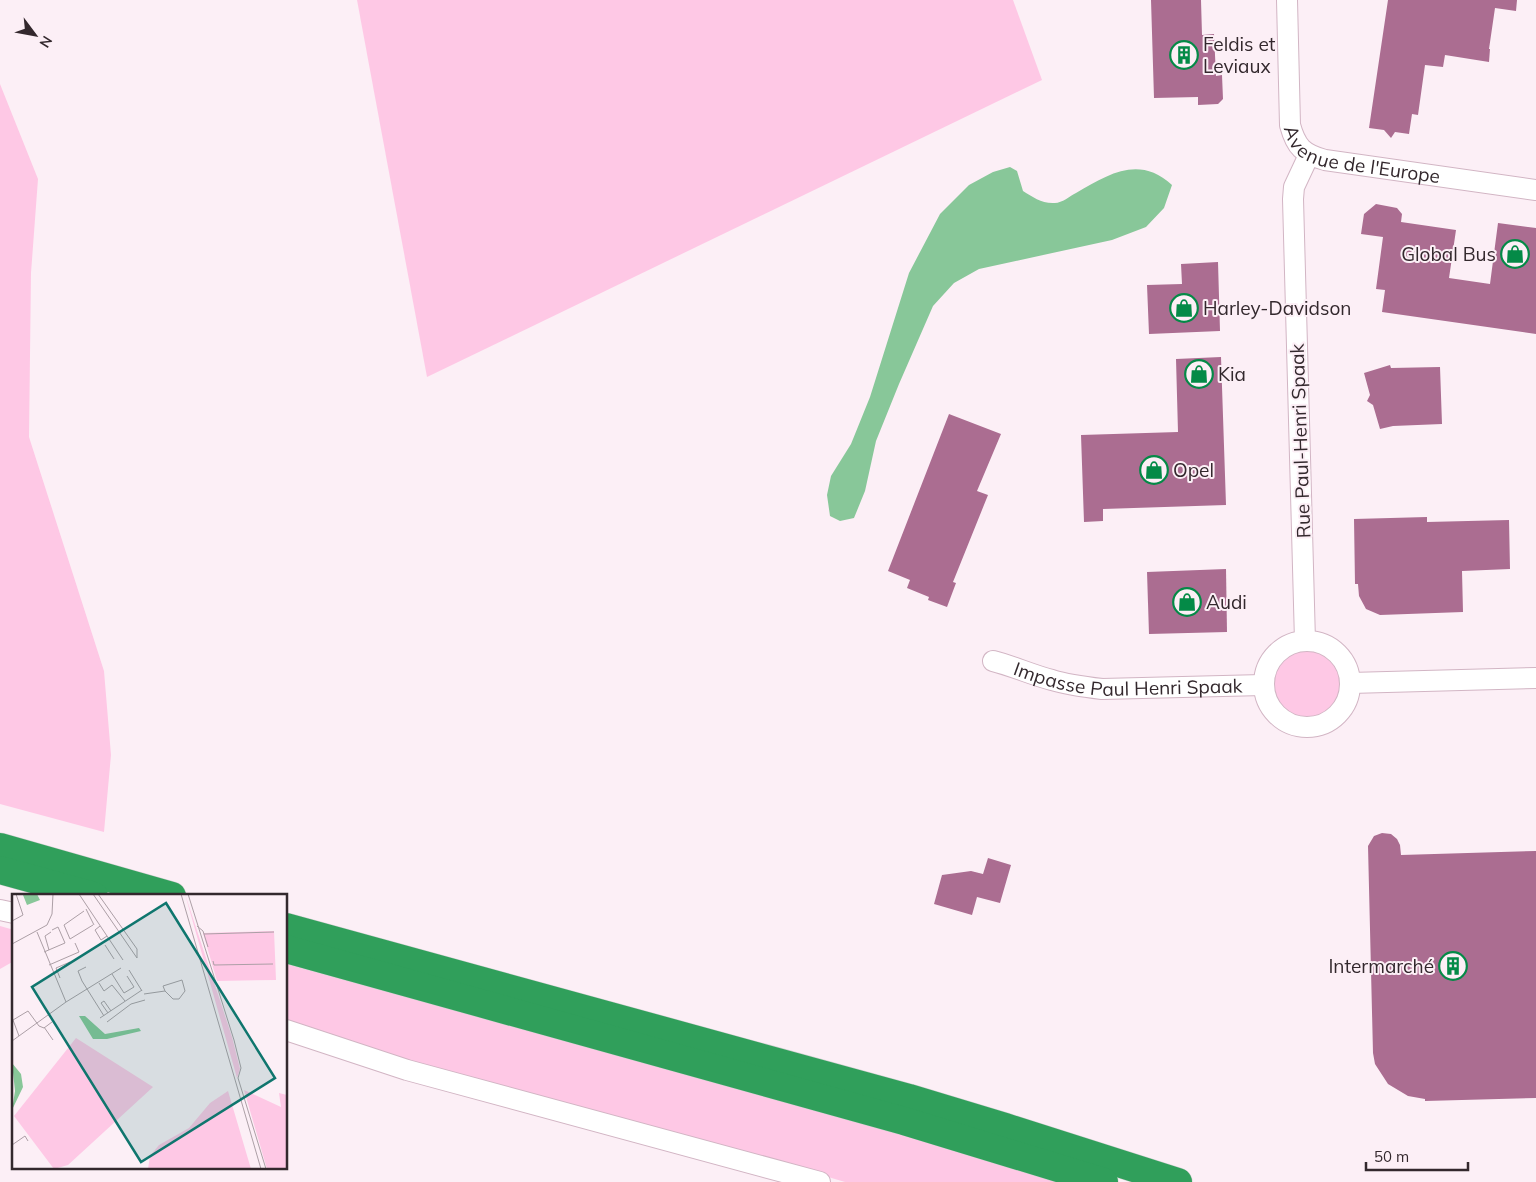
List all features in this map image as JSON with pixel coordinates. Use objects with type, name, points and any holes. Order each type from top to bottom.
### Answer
[{"type":"highway","points":[[0,847],[165,894]]},
{"type":"highway","points":[[0,870],[87,894]]},
{"type":"highway","points":[[288,928],[909,1098],[1005,1126],[1178,1182]]},
{"type":"highway","points":[[288,950],[904,1121],[1104,1182]]},
{"type":"street","name":"Avenue de l'Europe","points":[[1287,0],[1290,125],[1295,143],[1309,155],[1325,160],[1536,190]]},
{"type":"street","name":"Rue Paul-Henri Spaak","points":[[1305,640],[1293,199],[1294,187],[1309,155]]},
{"type":"street","points":[[1305,640],[1319,642],[1331,648],[1341,658],[1348,670],[1350,683],[1348,698],[1340,711],[1329,721],[1315,726],[1300,727],[1286,722],[1274,712],[1266,700],[1263,685],[1265,672],[1271,659],[1280,650],[1292,643],[1305,640]]},
{"type":"street","name":"Impasse Paul Henri Spaak","points":[[993,661],[1052,680],[1102,689],[1263,685]]},
{"type":"street","points":[[1350,683],[1536,678]]},
{"type":"street","points":[[288,1031],[407,1070],[820,1182]]},
{"type":"shaded area","points":[[357,0],[1013,0],[1042,80],[427,377]]},
{"type":"shaded area","points":[[0,84],[38,179],[31,273],[29,437],[104,671],[111,755],[104,832],[0,804]]},
{"type":"shaded area","points":[[1010,167],[1017,171],[1023,191],[1038,200],[1050,203],[1060,202],[1112,174],[1136,169],[1160,176],[1172,185],[1164,208],[1146,227],[1112,240],[979,269],[954,283],[933,306],[899,384],[876,441],[865,491],[854,518],[840,521],[830,516],[827,495],[831,476],[851,444],[870,397],[909,273],[940,214],[969,185],[993,172]]},
{"type":"shaded area","points":[[1306,648],[1326,654],[1336,664],[1342,684],[1336,704],[1326,714],[1306,720],[1286,714],[1276,704],[1270,684],[1276,664],[1286,654]]},
{"type":"shaded area","points":[[0,926],[12,929],[12,962],[0,969]]},
{"type":"shaded area","points":[[288,965],[854,1120],[1056,1182],[845,1182],[751,1154],[434,1071],[288,1027]]},
{"type":"building","name":"Feldis et Leviaux","points":[[1151,0],[1201,0],[1202,35],[1214,34],[1216,76],[1222,75],[1223,99],[1218,104],[1198,105],[1198,97],[1154,98]]},
{"type":"building","points":[[1388,0],[1517,0],[1516,11],[1495,8],[1489,62],[1445,55],[1443,67],[1425,65],[1418,115],[1412,114],[1409,134],[1395,132],[1391,138],[1384,130],[1369,128]]},
{"type":"building","points":[[1376,204],[1397,208],[1402,214],[1401,222],[1456,230],[1449,278],[1490,284],[1498,223],[1536,228],[1536,334],[1382,312],[1385,290],[1376,289],[1383,237],[1361,234],[1364,214]]},
{"type":"building","name":"Harley-Davidson","points":[[1218,262],[1220,331],[1149,334],[1147,285],[1182,284],[1181,264]]},
{"type":"building","name":"Opel","points":[[1221,357],[1226,505],[1103,509],[1103,521],[1084,522],[1081,435],[1178,432],[1176,359]]},
{"type":"building","points":[[1390,365],[1391,368],[1440,367],[1442,424],[1393,426],[1380,429],[1373,405],[1367,401],[1370,395],[1364,373]]},
{"type":"building","points":[[949,414],[1001,434],[977,491],[988,495],[953,582],[956,583],[947,607],[928,600],[929,597],[907,588],[910,580],[888,571]]},
{"type":"building","points":[[1427,517],[1427,522],[1509,520],[1510,569],[1462,571],[1463,612],[1380,615],[1366,609],[1359,596],[1358,584],[1355,584],[1354,519]]},
{"type":"building","name":"Audi","points":[[1226,569],[1227,632],[1149,634],[1147,572]]},
{"type":"building","name":"Intermarché","points":[[1382,833],[1391,834],[1397,839],[1401,855],[1536,851],[1536,1098],[1425,1101],[1425,1099],[1408,1096],[1388,1084],[1375,1064],[1373,1053],[1368,846],[1374,836]]},
{"type":"building","points":[[988,858],[1011,865],[1000,903],[977,897],[972,915],[934,904],[942,875],[971,871],[983,874]]},
{"type":"place","name":"Feldis et Leviaux","points":[[1184,55]]},
{"type":"place","name":"Global Bus","points":[[1515,254]]},
{"type":"place","name":"Harley-Davidson","points":[[1184,308]]},
{"type":"place","name":"Kia","points":[[1199,374]]},
{"type":"place","name":"Opel","points":[[1154,470]]},
{"type":"place","name":"Audi","points":[[1187,602]]},
{"type":"place","name":"Intermarché","points":[[1453,966]]}]
